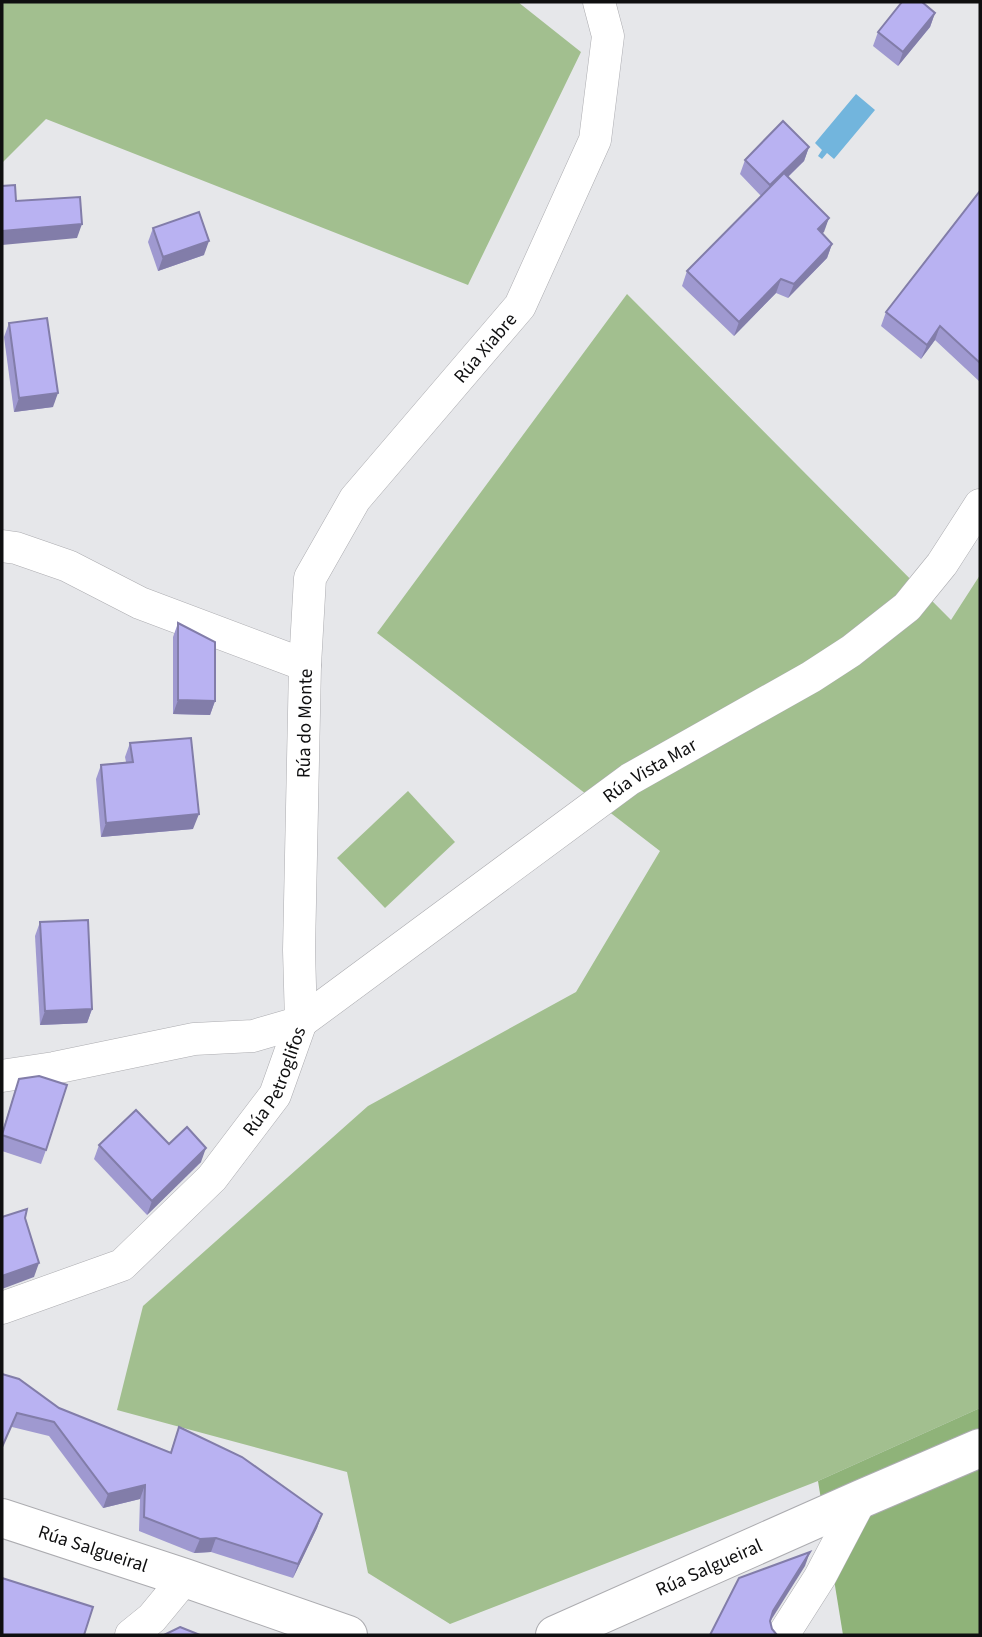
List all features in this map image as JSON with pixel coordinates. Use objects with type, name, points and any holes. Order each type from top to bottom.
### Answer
[{"type":"street","name":"Rúa Xiabre","points":[[304,664],[310,578],[355,499],[520,306],[595,140],[608,36],[599,2]]},
{"type":"street","name":"Rúa Vista Mar","points":[[301,1023],[630,779],[811,677],[851,651],[907,607],[942,564],[980,505]]},
{"type":"street","name":"Rúa do Monte","points":[[2,546],[16,548],[68,566],[140,603],[304,664],[299,950],[301,1023]]},
{"type":"street","name":"Rúa Petroglifos","points":[[2,1076],[194,1039],[253,1036],[301,1023]]},
{"type":"street","name":"Rúa Petroglifos","points":[[2,1308],[122,1265],[212,1178],[275,1096],[301,1023]]},
{"type":"street","name":"Rúa Salgueiral","points":[[555,1635],[980,1448]]},
{"type":"street","points":[[783,1635],[820,1577],[861,1499]]},
{"type":"street","name":"Rúa Salgueiral","points":[[2,1518],[348,1635]]},
{"type":"street","points":[[131,1635],[152,1618],[185,1578]]},
{"type":"green space","points":[[2,2],[518,2],[581,52],[468,285],[46,119],[2,163]]},
{"type":"green space","points":[[627,294],[951,620],[980,575],[980,1408],[818,1481],[450,1624],[368,1573],[347,1472],[117,1410],[143,1306],[368,1106],[576,992],[660,851],[377,633]]},
{"type":"green space","points":[[408,791],[455,842],[385,908],[337,858]]},
{"type":"green space","points":[[980,1408],[980,1635],[843,1635],[818,1481]]},
{"type":"water","points":[[856,94],[875,110],[834,159],[827,153],[822,159],[818,156],[822,150],[815,143]]},
{"type":"building","points":[[902,2],[922,2],[935,13],[903,52],[878,32]]},
{"type":"building","points":[[783,121],[809,147],[770,185],[745,160]]},
{"type":"building","points":[[784,173],[829,218],[818,229],[832,244],[794,284],[781,279],[739,322],[687,271]]},
{"type":"building","points":[[15,185],[16,201],[80,197],[82,224],[2,231],[2,186]]},
{"type":"building","points":[[980,191],[980,363],[940,326],[927,345],[886,312]]},
{"type":"building","points":[[199,212],[209,241],[163,257],[153,228]]},
{"type":"building","points":[[47,318],[58,393],[19,398],[9,323]]},
{"type":"building","points":[[178,623],[215,642],[215,701],[178,700]]},
{"type":"building","points":[[191,738],[199,814],[106,823],[101,765],[133,762],[130,743]]},
{"type":"building","points":[[88,920],[92,1009],[45,1011],[40,922]]},
{"type":"building","points":[[39,1076],[67,1085],[46,1150],[2,1135],[19,1079]]},
{"type":"building","points":[[136,1110],[169,1144],[187,1127],[206,1148],[152,1201],[99,1145]]},
{"type":"building","points":[[27,1209],[25,1218],[39,1263],[2,1276],[2,1217]]},
{"type":"building","points":[[2,1374],[19,1379],[59,1408],[171,1453],[179,1427],[242,1457],[322,1514],[298,1564],[216,1538],[200,1539],[144,1517],[145,1485],[108,1494],[54,1422],[17,1413],[2,1447]]},
{"type":"building","points":[[810,1552],[773,1611],[770,1621],[777,1635],[710,1635],[739,1578]]},
{"type":"building","points":[[2,1578],[93,1607],[84,1635],[2,1635]]},
{"type":"building","points":[[180,1627],[200,1635],[164,1635]]}]
